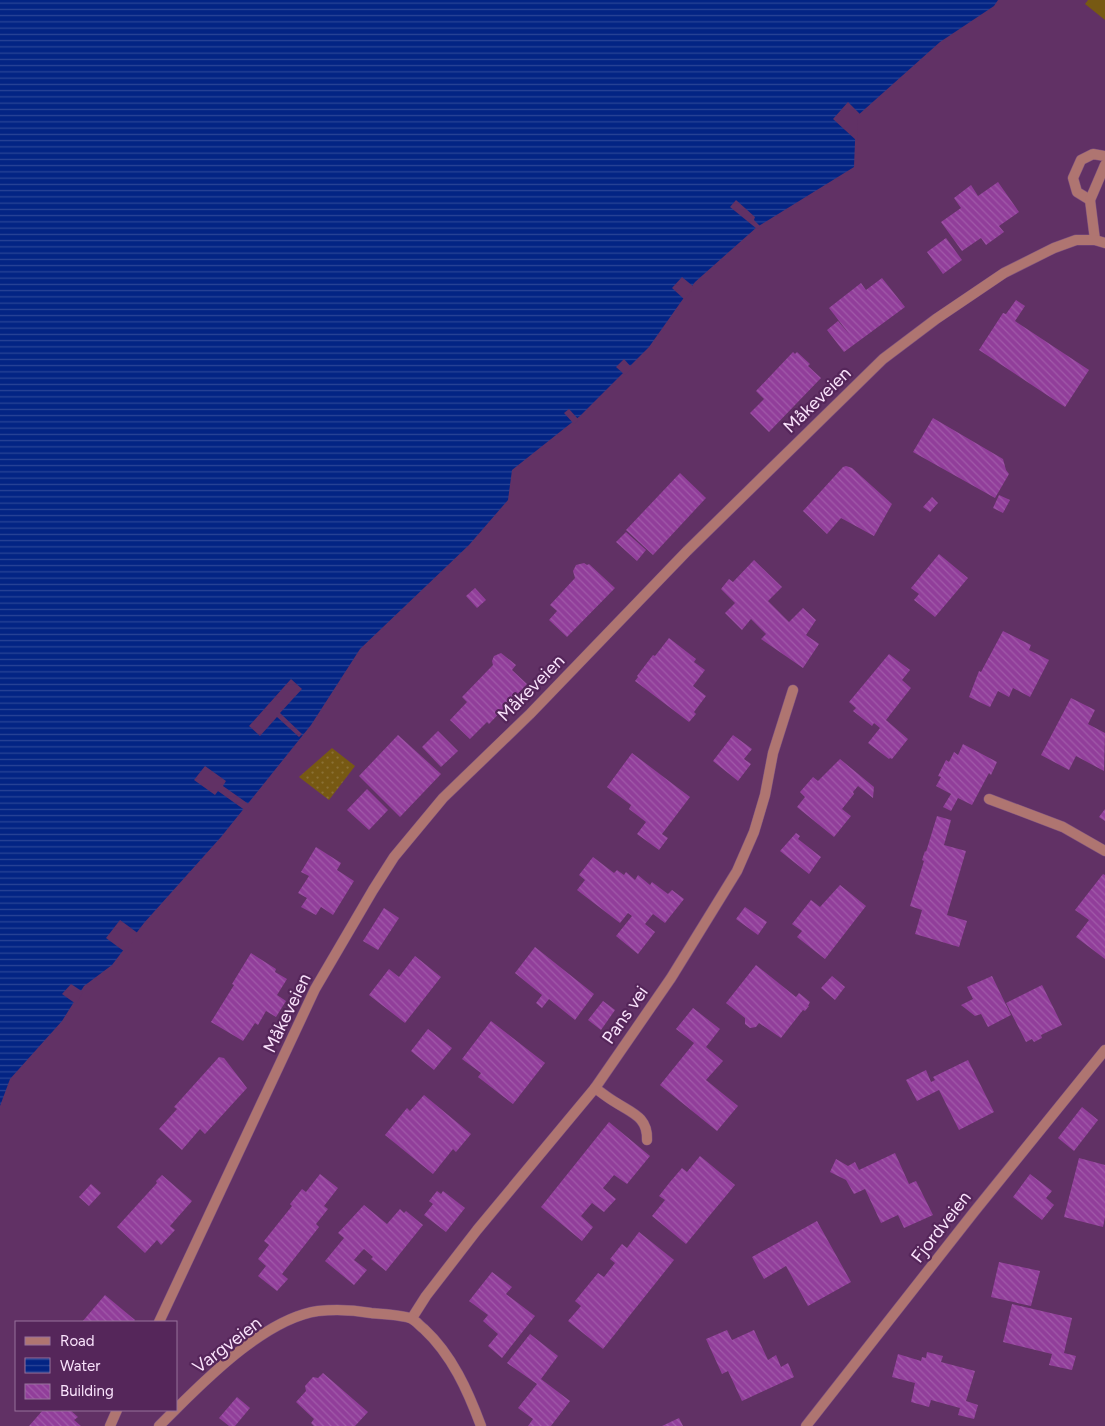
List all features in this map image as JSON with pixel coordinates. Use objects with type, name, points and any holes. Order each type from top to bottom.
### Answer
[{"type":"street","points":[[1090,200],[1076,192],[1073,178],[1081,160],[1093,154],[1105,156]]},
{"type":"street","points":[[1100,241],[1090,200],[1105,165]]},
{"type":"street","name":"Måkeveien","points":[[159,1321],[315,989],[394,857],[443,798],[530,714],[687,551],[883,359],[936,319],[1004,273],[1054,248],[1076,240],[1100,241]]},
{"type":"street","name":"Pans vei","points":[[412,1318],[426,1296],[477,1230],[595,1088],[671,978],[737,871],[754,832],[765,795],[773,753],[793,690]]},
{"type":"street","points":[[989,799],[1063,827],[1105,851]]},
{"type":"street","name":"Fjordveien","points":[[806,1426],[974,1212],[1105,1050]]},
{"type":"street","points":[[595,1088],[632,1111],[640,1119],[647,1132],[646,1140]]},
{"type":"street","name":"Vargveien","points":[[178,1407],[207,1378],[234,1355],[261,1336],[292,1320],[317,1312],[347,1310],[412,1318]]},
{"type":"street","points":[[412,1318],[436,1340],[448,1358],[462,1381],[481,1426]]},
{"type":"street","points":[[110,1426],[117,1411]]},
{"type":"street","name":"Vargveien","points":[[159,1426],[174,1411]]},
{"type":"shaded area","points":[[1088,0],[1105,0],[1105,20],[1085,4]]},
{"type":"shaded area","points":[[332,748],[355,766],[329,800],[299,777]]},
{"type":"water","points":[[0,0],[998,0],[994,6],[940,42],[856,117],[854,167],[757,227],[695,282],[649,347],[580,416],[512,470],[508,500],[469,545],[360,649],[311,725],[221,837],[144,923],[112,965],[84,986],[62,1021],[10,1079],[0,1106]]},
{"type":"pier","points":[[848,102],[861,115],[858,118],[857,141],[833,119]]},
{"type":"pier","points":[[736,200],[755,217],[754,220],[761,227],[757,229],[730,207]]},
{"type":"pier","points":[[682,277],[694,287],[685,300],[672,288]]},
{"type":"pier","points":[[624,359],[632,368],[625,375],[616,367]]},
{"type":"pier","points":[[569,409],[579,420],[574,424],[564,413]]},
{"type":"pier","points":[[291,679],[302,689],[280,713],[302,734],[299,737],[277,717],[260,736],[249,726]]},
{"type":"pier","points":[[205,766],[226,781],[223,786],[250,805],[246,811],[218,791],[215,795],[194,780]]},
{"type":"pier","points":[[120,920],[139,934],[125,952],[106,938]]},
{"type":"pier","points":[[71,984],[83,992],[76,1004],[62,994]]},
{"type":"building","points":[[998,182],[1019,212],[999,226],[1004,232],[986,245],[981,238],[962,251],[941,222],[961,208],[954,198],[971,185],[978,196]]},
{"type":"building","points":[[946,238],[962,260],[943,274],[927,252]]},
{"type":"building","points":[[882,278],[905,307],[844,352],[827,330],[838,321],[850,335],[829,308],[861,283],[866,290]]},
{"type":"building","points":[[1016,300],[1025,306],[1015,321],[1089,370],[1065,407],[979,350],[1003,313],[1006,314]]},
{"type":"building","points":[[793,352],[795,354],[797,352],[810,364],[808,366],[821,378],[769,432],[750,413],[764,399],[756,391]]},
{"type":"building","points":[[933,418],[1003,459],[1009,474],[995,498],[913,452]]},
{"type":"building","points":[[846,466],[852,468],[892,504],[874,536],[841,518],[827,534],[803,511]]},
{"type":"building","points":[[680,473],[706,498],[653,555],[626,530]]},
{"type":"building","points":[[999,495],[1010,500],[1003,513],[993,508]]},
{"type":"building","points":[[932,497],[938,503],[930,512],[923,507]]},
{"type":"building","points":[[626,532],[646,550],[637,561],[616,542]]},
{"type":"building","points":[[939,554],[968,578],[935,617],[914,600],[919,594],[911,588]]},
{"type":"building","points":[[754,560],[782,587],[768,601],[789,622],[803,608],[816,620],[806,635],[819,644],[803,668],[761,639],[766,634],[751,619],[742,630],[725,613],[735,603],[721,589],[729,579],[733,582]]},
{"type":"building","points":[[589,564],[615,588],[567,637],[549,620],[557,611],[550,605],[575,578],[573,571],[576,565]]},
{"type":"building","points":[[475,588],[486,600],[477,608],[466,596]]},
{"type":"building","points":[[1003,631],[1031,645],[1029,650],[1049,660],[1030,697],[1013,688],[1009,697],[998,691],[990,707],[969,697],[979,671],[981,672]]},
{"type":"building","points":[[669,638],[696,659],[694,662],[705,670],[693,686],[706,696],[689,722],[635,681],[653,655],[655,656]]},
{"type":"building","points":[[501,653],[516,665],[512,670],[527,684],[489,724],[487,722],[470,739],[450,720],[467,702],[462,697],[493,665],[494,656]]},
{"type":"building","points":[[889,654],[910,670],[902,680],[911,688],[886,720],[908,739],[892,759],[889,759],[868,743],[880,728],[874,723],[872,726],[853,711],[856,708],[849,702]]},
{"type":"building","points":[[1071,698],[1095,710],[1088,724],[1105,733],[1104,771],[1076,756],[1069,770],[1041,755]]},
{"type":"building","points":[[438,731],[458,751],[441,767],[422,747]]},
{"type":"building","points":[[398,735],[441,774],[400,817],[359,776]]},
{"type":"building","points":[[733,735],[752,749],[744,759],[751,764],[738,781],[713,761]]},
{"type":"building","points":[[963,744],[997,762],[972,805],[958,798],[951,811],[943,807],[951,794],[936,786],[941,777],[938,776],[946,760],[949,762],[954,752],[958,755]]},
{"type":"building","points":[[632,753],[690,797],[662,834],[668,838],[659,850],[637,834],[646,822],[629,809],[631,805],[607,787]]},
{"type":"building","points":[[840,759],[874,787],[873,798],[858,786],[853,792],[854,794],[842,809],[851,816],[834,837],[797,807],[805,797],[800,792],[813,777],[818,781]]},
{"type":"building","points":[[367,789],[388,810],[369,830],[347,810]]},
{"type":"building","points":[[1105,809],[1105,821],[1099,817]]},
{"type":"building","points":[[937,816],[951,820],[944,845],[966,851],[947,915],[967,921],[959,947],[915,934],[922,910],[910,906],[924,861],[922,860]]},
{"type":"building","points":[[796,833],[800,836],[798,839],[821,857],[809,874],[780,851]]},
{"type":"building","points":[[316,847],[341,863],[337,870],[354,881],[333,915],[321,907],[316,915],[301,907],[307,898],[298,893],[309,876],[301,872]]},
{"type":"building","points":[[593,857],[614,873],[617,870],[624,875],[626,872],[635,880],[638,875],[650,885],[652,882],[668,894],[672,890],[684,899],[665,923],[653,914],[645,924],[655,932],[638,954],[616,936],[632,916],[628,913],[620,923],[577,890],[585,880],[579,875]]},
{"type":"building","points":[[1103,874],[1105,875],[1105,959],[1076,937],[1089,920],[1075,910]]},
{"type":"building","points":[[840,885],[866,906],[825,959],[797,937],[802,931],[792,924],[811,900],[820,907]]},
{"type":"building","points":[[745,907],[767,922],[758,935],[736,919]]},
{"type":"building","points":[[384,908],[399,918],[378,950],[363,941]]},
{"type":"building","points":[[535,947],[594,994],[575,1020],[549,999],[542,1008],[536,1003],[542,995],[515,973]]},
{"type":"building","points":[[251,953],[276,969],[275,972],[287,979],[277,995],[286,1001],[276,1017],[266,1011],[258,1025],[255,1023],[243,1041],[211,1022]]},
{"type":"building","points":[[415,956],[441,977],[405,1023],[369,995],[389,969],[399,977]]},
{"type":"building","points":[[756,965],[796,997],[799,993],[810,1002],[805,1011],[803,1010],[781,1038],[759,1023],[756,1027],[750,1028],[745,1024],[745,1018],[726,1003]]},
{"type":"building","points":[[832,976],[845,987],[835,1000],[821,988]]},
{"type":"building","points":[[992,976],[1011,1015],[988,1027],[981,1014],[975,1016],[961,1005],[973,999],[967,987]]},
{"type":"building","points":[[1042,985],[1062,1025],[1041,1035],[1042,1038],[1034,1042],[1032,1039],[1026,1042],[1006,1003]]},
{"type":"building","points":[[603,1001],[615,1010],[601,1030],[588,1020]]},
{"type":"building","points":[[693,1008],[720,1029],[706,1047],[723,1061],[706,1080],[738,1106],[717,1131],[660,1085],[694,1043],[676,1029]]},
{"type":"building","points":[[491,1021],[545,1063],[513,1104],[478,1077],[481,1073],[462,1059]]},
{"type":"building","points":[[428,1029],[452,1048],[434,1070],[411,1051]]},
{"type":"building","points":[[219,1057],[224,1058],[247,1088],[205,1134],[200,1129],[182,1150],[159,1129],[177,1109],[174,1107]]},
{"type":"building","points":[[968,1060],[994,1112],[959,1130],[939,1090],[917,1101],[906,1080],[926,1070],[931,1082],[935,1080],[933,1077]]},
{"type":"building","points":[[424,1095],[471,1134],[456,1152],[453,1149],[433,1174],[385,1135],[407,1108],[410,1111]]},
{"type":"building","points":[[1082,1107],[1098,1120],[1074,1151],[1058,1138]]},
{"type":"building","points":[[609,1122],[650,1156],[627,1184],[614,1175],[603,1188],[616,1199],[604,1212],[592,1203],[581,1216],[593,1227],[582,1241],[541,1207]]},
{"type":"building","points":[[895,1153],[909,1184],[916,1181],[933,1215],[904,1228],[898,1215],[881,1223],[865,1189],[854,1194],[846,1180],[830,1172],[836,1159],[848,1166],[855,1162],[859,1170]]},
{"type":"building","points":[[700,1156],[735,1185],[686,1244],[652,1216],[665,1200],[659,1196],[670,1182],[682,1168],[687,1172]]},
{"type":"building","points":[[1079,1158],[1105,1165],[1105,1217],[1103,1227],[1064,1217]]},
{"type":"building","points":[[320,1174],[338,1188],[324,1206],[328,1209],[316,1224],[319,1227],[282,1274],[288,1279],[277,1291],[258,1276],[266,1266],[258,1259],[269,1245],[264,1241],[292,1206],[290,1204],[302,1189],[306,1192]]},
{"type":"building","points":[[1030,1174],[1052,1191],[1046,1198],[1054,1205],[1042,1220],[1013,1197]]},
{"type":"building","points":[[162,1175],[192,1201],[170,1226],[175,1230],[161,1245],[157,1240],[145,1253],[117,1227]]},
{"type":"building","points":[[91,1184],[101,1193],[89,1206],[79,1197]]},
{"type":"building","points":[[437,1191],[441,1194],[443,1191],[465,1208],[446,1232],[424,1215],[433,1204],[429,1201]]},
{"type":"building","points":[[364,1205],[387,1224],[400,1209],[404,1213],[406,1211],[423,1225],[386,1271],[371,1259],[373,1257],[364,1249],[354,1260],[367,1270],[354,1285],[325,1261],[344,1238],[338,1233]]},
{"type":"building","points":[[817,1221],[851,1282],[808,1306],[786,1266],[764,1279],[752,1257]]},
{"type":"building","points":[[639,1232],[674,1260],[603,1349],[568,1321],[581,1306],[575,1301],[598,1273],[604,1277],[615,1263],[610,1259],[622,1244],[627,1248]]},
{"type":"building","points":[[999,1262],[1040,1271],[1031,1306],[991,1297]]},
{"type":"building","points":[[492,1272],[512,1287],[506,1294],[535,1316],[502,1358],[488,1346],[498,1334],[483,1321],[488,1315],[469,1301]]},
{"type":"building","points":[[105,1295],[135,1320],[134,1321],[83,1321]]},
{"type":"building","points":[[1012,1304],[1072,1318],[1064,1353],[1076,1356],[1072,1370],[1049,1365],[1052,1354],[1003,1342]]},
{"type":"building","points":[[727,1330],[732,1340],[754,1330],[768,1360],[776,1355],[781,1367],[788,1363],[794,1377],[742,1401],[728,1371],[722,1374],[706,1339]]},
{"type":"building","points":[[530,1334],[558,1356],[541,1379],[570,1401],[551,1426],[528,1426],[533,1419],[518,1408],[537,1384],[507,1363]]},
{"type":"building","points":[[927,1352],[943,1356],[941,1362],[975,1371],[966,1401],[978,1405],[974,1419],[958,1415],[960,1408],[931,1400],[929,1407],[911,1402],[915,1383],[892,1377],[898,1354],[921,1361],[922,1357],[926,1358]]},
{"type":"building","points":[[323,1373],[368,1412],[355,1426],[314,1426],[311,1423],[314,1419],[296,1402],[306,1391],[305,1386],[313,1377],[318,1378]]},
{"type":"building","points":[[237,1397],[250,1408],[235,1426],[229,1426],[219,1418]]},
{"type":"building","points":[[42,1411],[71,1411],[78,1417],[74,1420],[81,1426],[29,1426]]},
{"type":"building","points":[[679,1418],[683,1426],[662,1426]]}]
